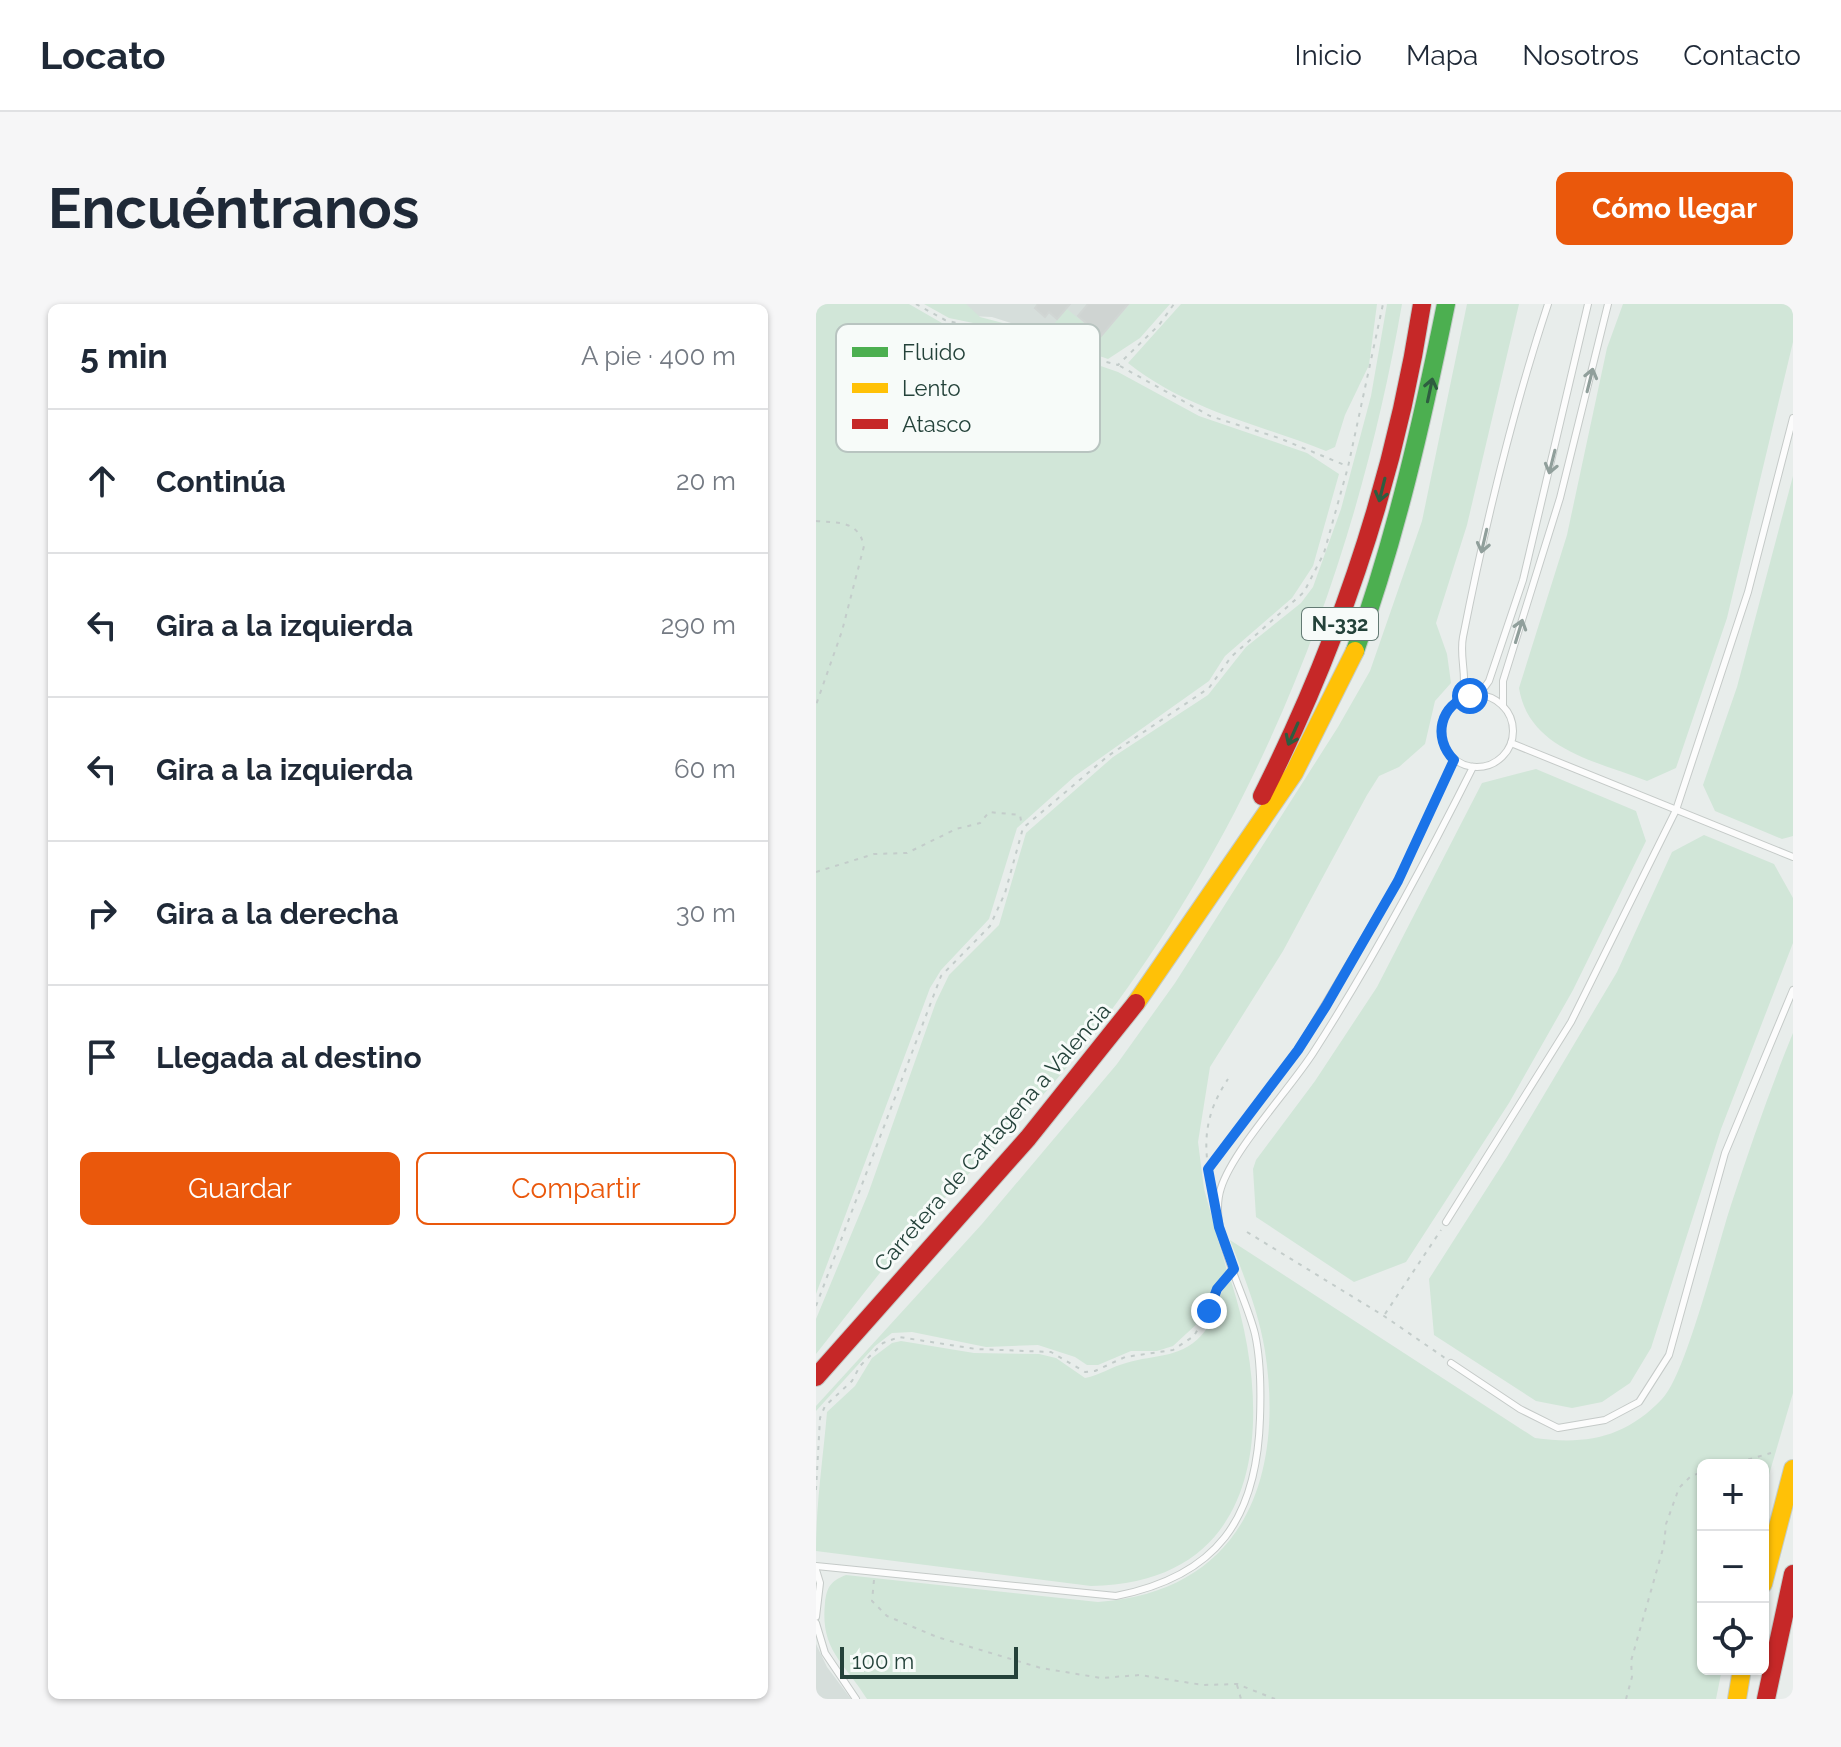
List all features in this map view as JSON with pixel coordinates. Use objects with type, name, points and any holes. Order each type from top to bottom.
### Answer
[{"type":"highway","points":[[1390,457],[1411,304]]},
{"type":"highway","name":"Carretera de Cartagena a Valencia","points":[[1194,921],[1283,757],[1325,662],[1362,563],[1417,344],[1422,304]]},
{"type":"highway","name":"Carretera de Cartagena a Valencia","points":[[816,1377],[1092,1061],[1194,921],[1294,773],[1354,653],[1403,510],[1446,304]]},
{"type":"highway","points":[[1769,1561],[1793,1469]]},
{"type":"highway","points":[[1766,1699],[1793,1574]]},
{"type":"highway","points":[[1737,1699],[1741,1675]]},
{"type":"lane","points":[[1462,698],[1466,685],[1461,642],[1521,386],[1548,304]]},
{"type":"lane","points":[[1479,695],[1489,681],[1523,580],[1588,304]]},
{"type":"lane","points":[[1503,706],[1479,695],[1462,698],[1445,713],[1441,724],[1443,746],[1454,760],[1473,767],[1496,762],[1511,743],[1512,723],[1503,706],[1503,681],[1560,498],[1608,304]]},
{"type":"lane","points":[[1446,1222],[1571,1022],[1676,810],[1748,592],[1793,418]]},
{"type":"lane","points":[[1511,743],[1793,857]]},
{"type":"lane","points":[[1298,1050],[1398,881],[1454,760]]},
{"type":"lane","points":[[856,1699],[825,1653],[816,1620],[820,1583],[816,1568],[875,1571],[1116,1596],[1146,1590],[1187,1572],[1207,1556],[1240,1516],[1255,1481],[1261,1387],[1255,1334],[1219,1227],[1221,1188],[1230,1169],[1304,1066],[1370,964],[1473,767]]},
{"type":"lane","points":[[1451,1363],[1520,1409],[1558,1428],[1605,1420],[1639,1402],[1669,1355],[1725,1153],[1793,990]]},
{"type":"path","points":[[916,304],[945,320],[960,324]]},
{"type":"path","points":[[1118,365],[1159,325],[1174,304]]},
{"type":"path","points":[[1023,828],[1108,756],[1209,688],[1231,657],[1304,592],[1324,553],[1348,467],[1383,304]]},
{"type":"path","points":[[1100,360],[1118,365],[1210,416],[1290,442],[1348,467]]},
{"type":"path","points":[[816,521],[850,524],[861,533],[864,546],[842,631],[816,705]]},
{"type":"path","points":[[816,872],[874,854],[907,853],[956,829],[980,823],[989,812],[1020,815],[1023,828],[1005,893],[990,926],[941,976],[816,1306]]},
{"type":"path","points":[[1208,1169],[1298,1050]]},
{"type":"path","points":[[1218,1208],[1208,1169],[1205,1127],[1213,1103],[1228,1079]]},
{"type":"path","points":[[1384,1316],[1446,1222]]},
{"type":"path","points":[[1247,1232],[1384,1316],[1451,1363]]},
{"type":"path","points":[[816,1490],[820,1418],[825,1406],[852,1381],[860,1366],[883,1343],[899,1337],[976,1349],[1051,1352],[1085,1372],[1095,1371],[1125,1357],[1173,1350],[1194,1336],[1217,1289],[1234,1269]]},
{"type":"path","points":[[1750,1459],[1771,1453]]},
{"type":"path","points":[[1626,1699],[1632,1677],[1631,1661],[1664,1545],[1666,1524],[1679,1488],[1697,1474]]},
{"type":"path","points":[[875,1571],[872,1601],[887,1616],[937,1637],[1079,1676],[1140,1675],[1203,1685],[1237,1684],[1275,1699]]},
{"type":"path","points":[[1237,1684],[1241,1699]]},
{"type":"shaded area","points":[[955,304],[1148,304],[1101,357],[1100,324],[1014,324],[992,317],[949,315]]},
{"type":"shaded area","points":[[816,1644],[827,1667],[851,1699],[816,1699]]},
{"type":"green space","points":[[816,304],[909,304],[946,324],[836,324],[836,452],[1100,452],[1100,366],[1118,372],[1199,416],[1307,453],[1339,474],[1313,566],[1292,598],[1225,656],[1209,681],[1075,776],[1017,828],[989,919],[941,970],[930,988],[816,1294]]},
{"type":"green space","points":[[924,304],[966,304],[980,317],[1007,324],[978,324],[949,318]]},
{"type":"green space","points":[[1130,304],[1170,304],[1140,338],[1108,359],[1100,356],[1100,336]]},
{"type":"green space","points":[[1181,304],[1377,304],[1369,365],[1345,415],[1335,447],[1326,451],[1199,405],[1128,363]]},
{"type":"green space","points":[[1387,304],[1402,304],[1381,407],[1355,508],[1323,608],[1285,705],[1241,799],[1191,890],[1134,978],[1071,1062],[908,1238],[816,1354],[816,1319],[868,1194],[936,1002],[949,975],[999,925],[1026,833],[1113,757],[1208,695],[1246,647],[1301,603],[1313,587],[1341,509],[1371,396]]},
{"type":"green space","points":[[1467,304],[1519,304],[1467,525],[1436,623],[1447,654],[1451,683],[1435,701],[1425,744],[1399,767],[1379,776],[1367,795],[1283,951],[1210,1067],[1198,1142],[1204,1189],[1227,1271],[1218,1281],[1200,1321],[1173,1346],[1157,1351],[1131,1351],[1098,1365],[1087,1365],[1075,1357],[1038,1345],[986,1347],[912,1332],[892,1333],[875,1346],[816,1411],[816,1406],[982,1224],[1117,1064],[1175,983],[1338,727],[1370,671],[1422,521]]},
{"type":"green space","points":[[1623,304],[1793,304],[1793,342],[1727,618],[1676,768],[1647,781],[1587,759],[1551,739],[1536,726],[1525,709],[1519,688],[1567,535],[1607,348]]},
{"type":"green space","points":[[1067,309],[1085,324],[1054,324]]},
{"type":"green space","points":[[1793,476],[1793,836],[1782,839],[1715,811],[1703,785],[1737,687]]},
{"type":"green space","points":[[1536,769],[1636,811],[1646,841],[1573,990],[1509,1103],[1406,1262],[1354,1282],[1256,1217],[1253,1169],[1256,1160],[1315,1081],[1377,987],[1482,783]]},
{"type":"green space","points":[[1704,835],[1774,864],[1793,898],[1793,943],[1721,1129],[1651,1348],[1630,1383],[1602,1402],[1572,1408],[1536,1401],[1434,1335],[1429,1279],[1507,1157],[1617,972],[1672,852]]},
{"type":"green space","points":[[1793,1033],[1793,1393],[1769,1475],[1769,1459],[1697,1459],[1697,1675],[1721,1675],[1716,1699],[867,1699],[836,1655],[826,1633],[825,1603],[831,1585],[846,1575],[1098,1602],[1147,1594],[1187,1577],[1219,1552],[1243,1521],[1259,1484],[1267,1443],[1269,1398],[1259,1323],[1230,1240],[1535,1438],[1588,1439],[1604,1436],[1634,1423],[1662,1399],[1681,1364],[1768,1097]]},
{"type":"green space","points":[[1231,1281],[1244,1332],[1252,1384],[1252,1434],[1244,1482],[1225,1523],[1194,1556],[1150,1577],[1091,1586],[816,1551],[827,1412],[855,1386],[872,1358],[892,1343],[901,1341],[974,1353],[1039,1354],[1056,1358],[1085,1378],[1126,1363],[1188,1347],[1205,1331],[1222,1292]]},
{"type":"building","points":[[1038,304],[1070,304],[1057,319],[1049,312],[1045,317],[1035,308]]},
{"type":"building","points":[[1088,304],[1128,304],[1101,336],[1100,324],[1087,324],[1078,316]]},
{"type":"traffic: fast","points":[[1355,651],[1407,479],[1446,304]]},
{"type":"traffic: slow","points":[[1136,1003],[1294,773],[1355,651]]},
{"type":"traffic: slow","points":[[1769,1561],[1793,1469]]},
{"type":"traffic: slow","points":[[1737,1699],[1741,1675]]},
{"type":"traffic: jam","points":[[1262,796],[1317,677],[1362,556],[1397,432],[1422,304]]},
{"type":"traffic: jam","points":[[816,1377],[1028,1138],[1136,1003]]},
{"type":"traffic: jam","points":[[1766,1699],[1793,1574]]},
{"type":"route","points":[[1209,1311],[1217,1289],[1234,1269],[1219,1227],[1218,1208],[1208,1169],[1298,1050],[1398,881],[1454,760],[1443,746],[1440,735],[1445,713],[1453,704],[1470,696]]}]
